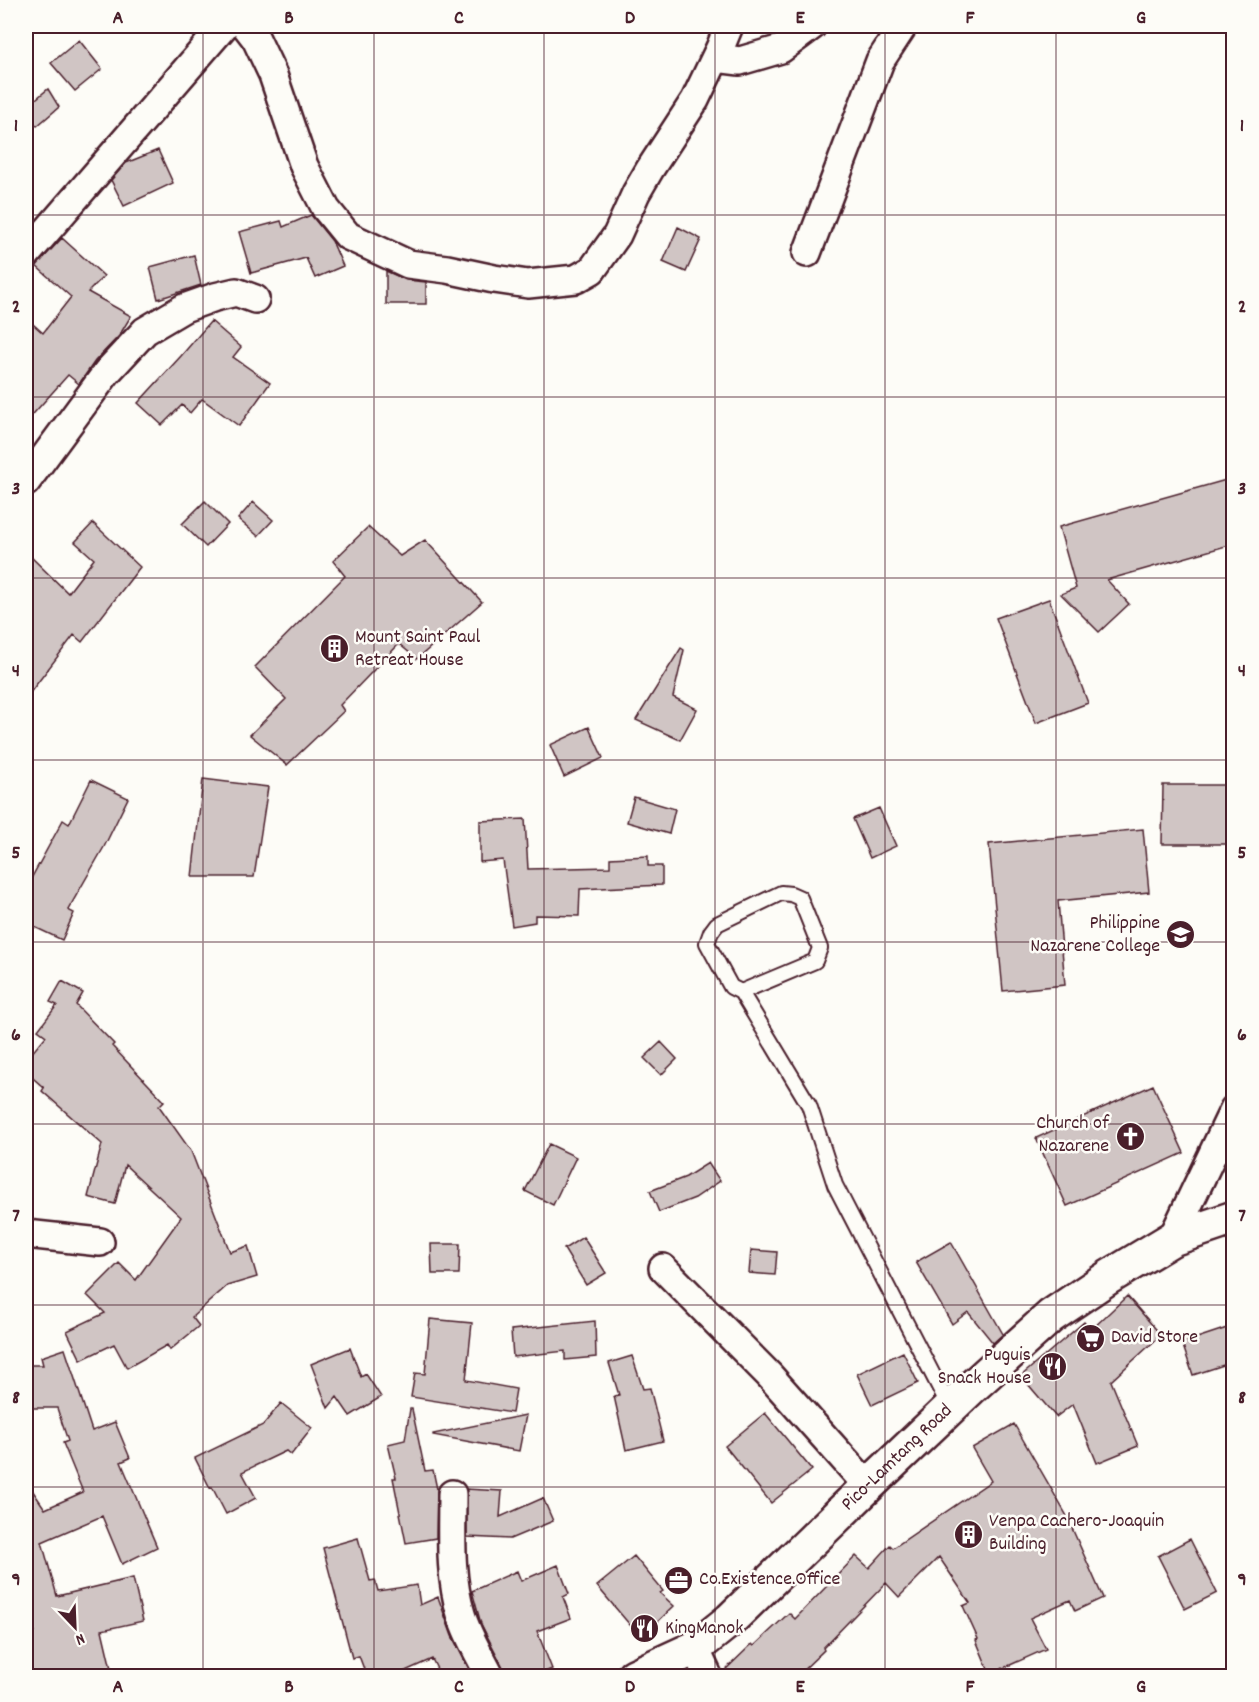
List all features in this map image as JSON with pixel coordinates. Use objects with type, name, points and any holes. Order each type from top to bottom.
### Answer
[{"type":"main road","name":"Pico-Lamtang Road","points":[[634,1677],[701,1662],[730,1620],[950,1408],[1051,1316],[1109,1276],[1172,1239],[1230,1223]]},
{"type":"street","points":[[26,255],[224,26]]},
{"type":"street","points":[[246,26],[256,39],[273,75],[304,166],[326,209],[348,236],[408,264],[528,284],[576,279],[592,270],[617,235],[636,192],[695,100],[729,26]]},
{"type":"street","points":[[716,58],[740,61],[780,49],[813,26]]},
{"type":"street","points":[[807,253],[880,61],[903,26]]},
{"type":"street","points":[[26,482],[107,372],[145,331],[184,309],[215,297],[236,292],[255,299]]},
{"type":"street","points":[[1172,1239],[1233,1109]]},
{"type":"street","points":[[26,1234],[100,1242]]},
{"type":"street","points":[[663,1268],[768,1375],[868,1486]]},
{"type":"street","points":[[452,1494],[452,1564],[456,1591],[461,1615],[490,1677]]},
{"type":"lane","points":[[741,992],[815,961],[820,948],[800,898],[781,893],[717,924],[707,942],[731,987],[741,992],[809,1106],[835,1185],[950,1408]]},
{"type":"building","points":[[79,40],[102,69],[75,91],[51,63]]},
{"type":"building","points":[[48,89],[59,107],[37,126],[26,115],[26,107]]},
{"type":"building","points":[[158,150],[173,183],[124,206],[111,180],[126,163]]},
{"type":"building","points":[[311,215],[332,241],[343,266],[315,278],[306,258],[251,273],[239,232],[281,221],[283,227]]},
{"type":"building","points":[[678,227],[701,239],[686,272],[663,262]]},
{"type":"building","points":[[62,238],[104,276],[88,292],[131,316],[119,336],[95,361],[79,384],[68,375],[26,422],[26,318],[43,333],[71,297],[36,266]]},
{"type":"building","points":[[194,255],[201,285],[158,299],[150,267]]},
{"type":"building","points":[[386,271],[406,280],[426,282],[426,304],[386,304]]},
{"type":"building","points":[[211,321],[241,347],[233,357],[270,383],[239,426],[202,399],[190,413],[182,405],[162,425],[138,403]]},
{"type":"building","points":[[1233,478],[1233,544],[1107,580],[1129,604],[1099,632],[1061,594],[1076,588],[1059,527]]},
{"type":"building","points":[[205,501],[228,524],[206,547],[182,524]]},
{"type":"building","points":[[253,502],[273,520],[258,536],[238,519]]},
{"type":"building","points":[[93,523],[140,567],[82,642],[74,635],[26,698],[26,552],[68,593],[94,559],[75,542]]},
{"type":"building","name":"Mount Saint Paul Retreat House","points":[[368,527],[400,556],[425,540],[482,602],[417,659],[399,644],[340,705],[344,711],[287,765],[250,735],[286,699],[255,667],[345,576],[333,561]]},
{"type":"building","points":[[1049,599],[1088,703],[1036,723],[996,618]]},
{"type":"building","points":[[681,648],[684,650],[673,697],[697,709],[680,740],[636,720]]},
{"type":"building","points":[[589,727],[603,758],[564,777],[550,745]]},
{"type":"building","points":[[203,779],[268,787],[254,877],[192,877]]},
{"type":"building","points":[[91,780],[128,798],[104,847],[68,910],[74,913],[62,940],[26,923],[26,888],[63,820],[69,824]]},
{"type":"building","points":[[1163,785],[1233,785],[1233,844],[1162,844]]},
{"type":"building","points":[[634,797],[675,809],[669,834],[627,822]]},
{"type":"building","points":[[879,808],[896,846],[870,858],[853,819]]},
{"type":"building","points":[[525,819],[528,869],[610,867],[610,858],[648,856],[648,866],[662,866],[662,885],[580,889],[579,916],[535,915],[535,922],[512,926],[503,860],[480,862],[480,821]]},
{"type":"building","points":[[1143,829],[1149,892],[1058,901],[1065,985],[1003,991],[989,844]]},
{"type":"building","points":[[62,981],[83,993],[76,1005],[164,1101],[159,1106],[191,1151],[230,1252],[248,1246],[257,1277],[227,1286],[192,1317],[199,1326],[170,1350],[167,1345],[127,1368],[114,1344],[81,1360],[67,1331],[105,1313],[87,1295],[119,1263],[136,1280],[181,1217],[125,1165],[115,1204],[88,1197],[102,1144],[42,1091],[44,1088],[26,1072],[26,1060],[46,1036],[38,1030],[57,1005],[50,1002]]},
{"type":"building","points":[[661,1042],[677,1059],[661,1075],[644,1058]]},
{"type":"building","name":"Church of Nazarene","points":[[1153,1085],[1184,1153],[1067,1206],[1036,1138]]},
{"type":"building","points":[[549,1144],[576,1157],[553,1205],[525,1191]]},
{"type":"building","points":[[708,1163],[720,1181],[695,1198],[659,1212],[650,1191],[686,1177]]},
{"type":"building","points":[[583,1237],[606,1273],[586,1285],[564,1249]]},
{"type":"building","points":[[951,1242],[1003,1334],[993,1343],[968,1312],[952,1324],[916,1262]]},
{"type":"building","points":[[431,1244],[460,1244],[459,1274],[432,1274]]},
{"type":"building","points":[[751,1250],[777,1252],[775,1275],[749,1273]]},
{"type":"building","points":[[1127,1296],[1161,1335],[1111,1381],[1138,1446],[1097,1463],[1073,1404],[1056,1417],[1021,1376],[1084,1322],[1091,1330]]},
{"type":"building","points":[[430,1319],[472,1323],[466,1380],[516,1389],[512,1413],[411,1397],[415,1373],[425,1374]]},
{"type":"building","points":[[595,1321],[596,1357],[565,1360],[565,1351],[513,1357],[511,1330]]},
{"type":"building","points":[[1227,1328],[1233,1348],[1233,1362],[1193,1375],[1182,1343]]},
{"type":"building","points":[[350,1348],[361,1377],[366,1374],[381,1397],[350,1416],[337,1397],[328,1408],[311,1364]]},
{"type":"building","points":[[65,1349],[92,1431],[115,1422],[130,1458],[121,1462],[157,1547],[122,1564],[102,1516],[42,1542],[57,1596],[133,1578],[143,1621],[102,1630],[113,1677],[26,1677],[26,1631],[34,1631],[26,1600],[26,1481],[45,1509],[83,1492],[63,1443],[68,1441],[57,1408],[26,1408],[26,1365],[43,1365],[41,1357]]},
{"type":"building","points":[[903,1352],[918,1383],[872,1405],[857,1374]]},
{"type":"building","points":[[632,1356],[643,1389],[650,1388],[663,1441],[626,1450],[614,1396],[619,1395],[609,1363]]},
{"type":"building","points":[[281,1403],[312,1428],[291,1455],[286,1451],[242,1472],[256,1498],[226,1514],[195,1458],[263,1425]]},
{"type":"building","points":[[410,1409],[412,1409],[425,1471],[433,1470],[437,1489],[436,1538],[406,1543],[388,1444],[405,1440]]},
{"type":"building","points":[[765,1413],[812,1470],[771,1503],[725,1446]]},
{"type":"building","points":[[526,1415],[519,1451],[433,1435],[433,1434]]},
{"type":"building","points":[[1014,1424],[1072,1525],[1103,1598],[1075,1611],[1070,1600],[1030,1618],[1046,1649],[990,1674],[963,1606],[970,1603],[939,1557],[899,1597],[886,1583],[796,1677],[724,1677],[723,1672],[752,1644],[754,1646],[789,1613],[795,1619],[856,1556],[869,1568],[890,1545],[893,1548],[991,1481],[972,1448]]},
{"type":"building","points":[[466,1489],[502,1491],[500,1517],[543,1498],[553,1521],[510,1539],[467,1537]]},
{"type":"building","points":[[358,1538],[370,1581],[375,1580],[378,1591],[417,1585],[420,1605],[438,1597],[452,1636],[473,1677],[441,1677],[432,1659],[392,1677],[367,1677],[359,1656],[352,1658],[323,1548]]},
{"type":"building","points":[[1190,1539],[1217,1593],[1185,1609],[1158,1556]]},
{"type":"building","points":[[634,1556],[663,1591],[660,1593],[674,1606],[641,1638],[597,1586]]},
{"type":"building","points":[[558,1565],[569,1594],[563,1597],[571,1618],[537,1631],[552,1669],[532,1677],[506,1677],[481,1624],[472,1591],[517,1571],[521,1581]]},
{"type":"place","name":"Mount Saint Paul Retreat House","points":[[334,649]]},
{"type":"place","name":"Philippine Nazarene College","points":[[1181,935]]},
{"type":"place","name":"Church of Nazarene","points":[[1130,1136]]},
{"type":"place","name":"David Store","points":[[1090,1338]]},
{"type":"place","name":"Puguis Snack House","points":[[1052,1367]]},
{"type":"place","name":"Venpa Cachero-Joaquin Building","points":[[968,1534]]},
{"type":"place","name":"Co.Existence.Office","points":[[678,1580]]},
{"type":"place","name":"KingManok","points":[[644,1629]]}]
